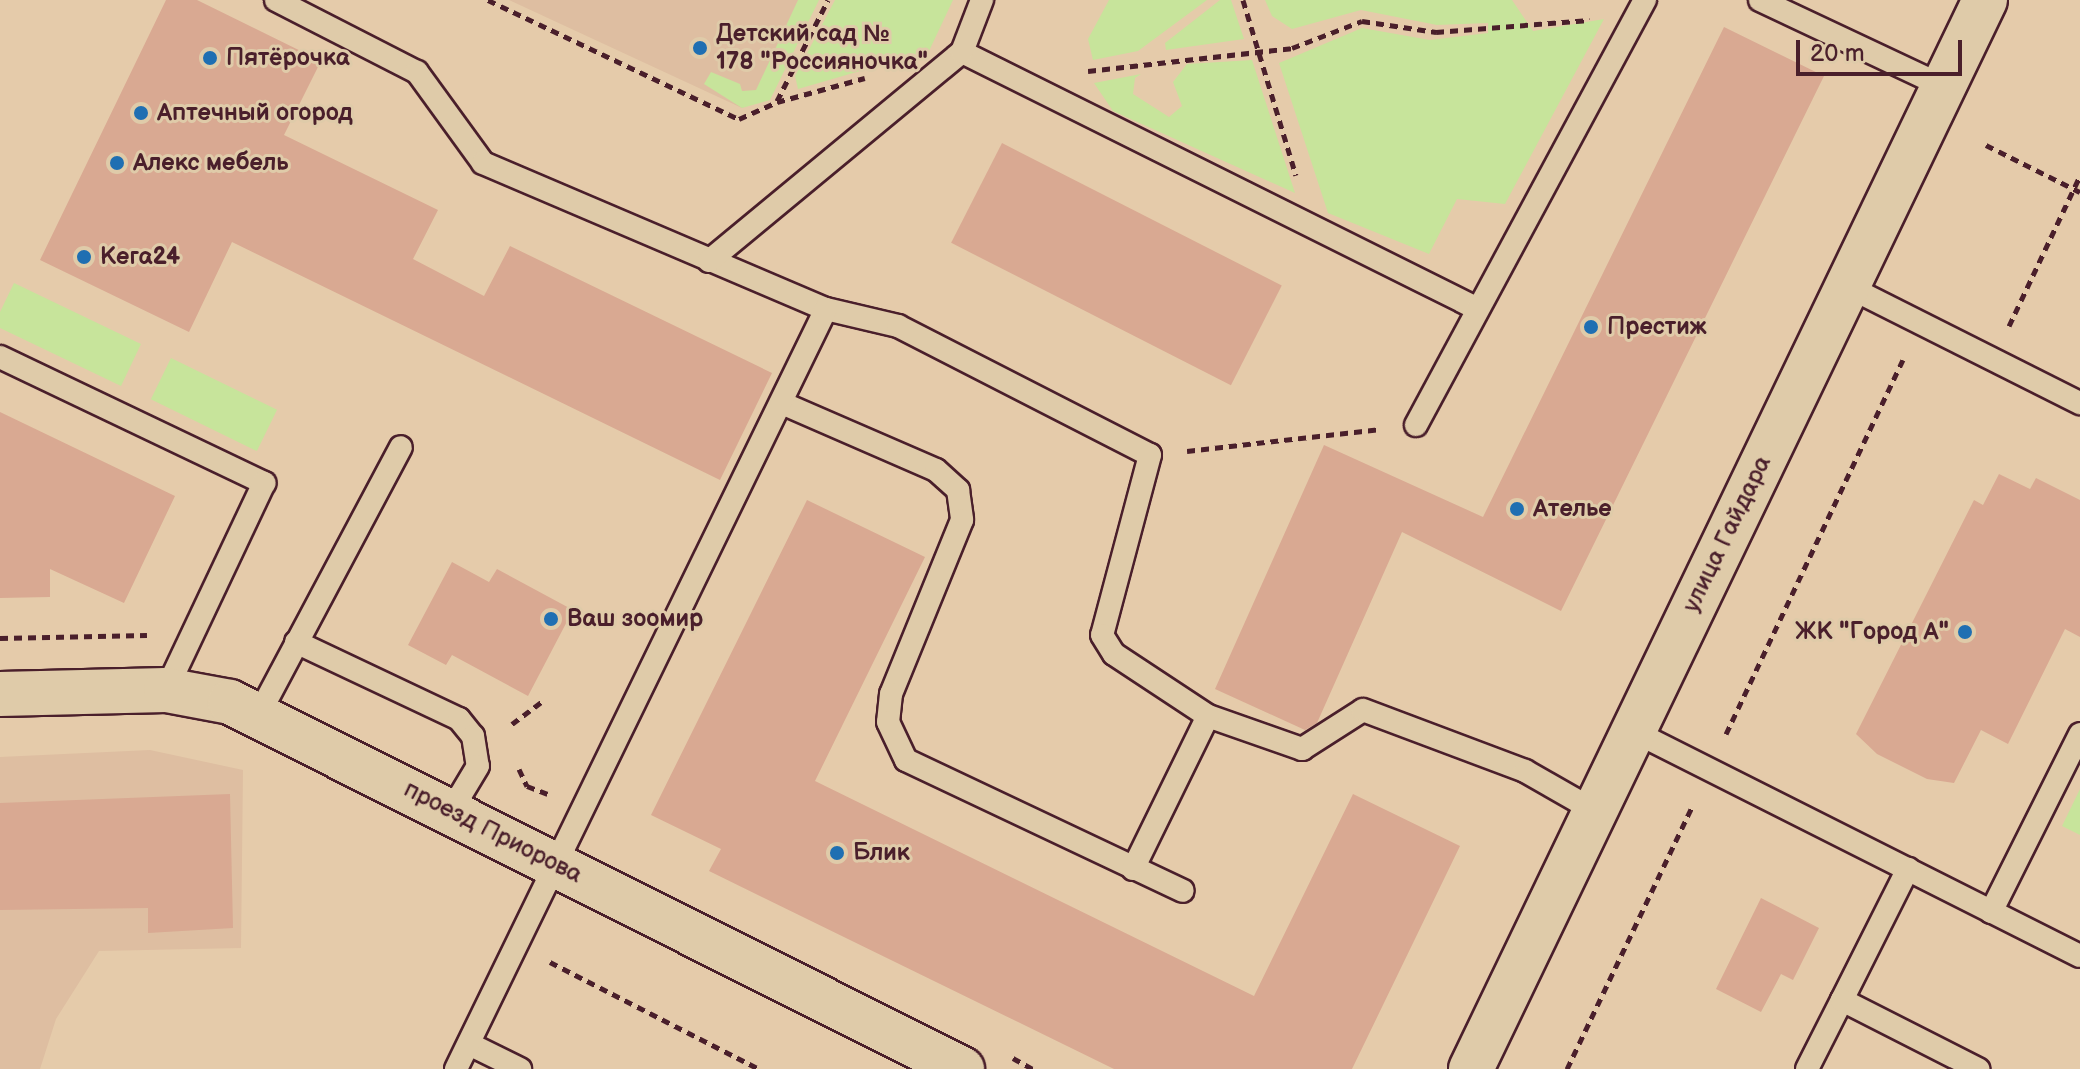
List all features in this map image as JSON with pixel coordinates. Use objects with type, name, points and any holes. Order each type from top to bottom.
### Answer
[{"type":"street","name":"улица Гайдара","points":[[1471,1069],[1985,0]]},
{"type":"street","name":"проезд Приорова","points":[[0,694],[166,690],[230,702],[962,1069]]},
{"type":"lane","points":[[276,0],[417,72],[483,163],[826,309],[898,326],[1150,455],[1102,635],[1114,654],[1208,716],[1302,749],[1363,710],[1525,771],[1595,811]]},
{"type":"lane","points":[[709,261],[962,52],[982,0]]},
{"type":"lane","points":[[1760,0],[1943,86]]},
{"type":"lane","points":[[1416,425],[1640,8]]},
{"type":"lane","points":[[962,52],[1478,309]]},
{"type":"lane","points":[[1847,286],[2080,403]]},
{"type":"lane","points":[[456,1069],[519,946],[553,862],[784,404],[826,309]]},
{"type":"lane","points":[[0,357],[264,483],[166,690]]},
{"type":"lane","points":[[784,404],[936,470],[958,490],[962,520],[891,694],[888,722],[906,760],[1183,891]]},
{"type":"lane","points":[[259,714],[401,447]]},
{"type":"lane","points":[[296,642],[459,719],[473,736],[478,766],[451,811]]},
{"type":"lane","points":[[1133,869],[1208,716]]},
{"type":"lane","points":[[1633,731],[2080,956]]},
{"type":"lane","points":[[1991,912],[2080,734]]},
{"type":"lane","points":[[1807,1069],[1908,869]]},
{"type":"lane","points":[[1842,1000],[1978,1069]]},
{"type":"lane","points":[[469,1044],[520,1069]]},
{"type":"path","points":[[488,0],[739,119],[777,102],[869,77]]},
{"type":"path","points":[[777,102],[828,0]]},
{"type":"path","points":[[1243,0],[1262,53],[1311,226]]},
{"type":"path","points":[[1034,88],[1098,68],[1292,48],[1362,21],[1436,32],[1640,8]]},
{"type":"path","points":[[1986,145],[2077,190]]},
{"type":"path","points":[[1993,359],[2077,190],[2080,176]]},
{"type":"path","points":[[1567,1069],[1920,323]]},
{"type":"path","points":[[1150,455],[1416,425]]},
{"type":"path","points":[[0,638],[192,634]]},
{"type":"path","points":[[519,946],[759,1069]]},
{"type":"shaded area","name":"Детский сад № 178 \"Россияночка\"","points":[[509,0],[810,0],[763,97],[742,108]]},
{"type":"shaded area","points":[[150,750],[243,770],[241,948],[99,951],[56,1019],[40,1069],[0,1069],[0,757]]},
{"type":"green space","points":[[798,0],[819,0],[770,100],[742,108],[704,84],[711,72],[740,84],[742,91],[756,90]]},
{"type":"green space","points":[[835,0],[953,0],[929,51],[798,89],[795,76]]},
{"type":"green space","points":[[1109,0],[1207,0],[1138,51],[1093,60],[1088,39]]},
{"type":"green space","points":[[1220,0],[1231,0],[1244,39],[1166,50],[1165,43]]},
{"type":"green space","points":[[1265,0],[1512,0],[1533,31],[1604,19],[1505,204],[1457,199],[1429,254],[1328,213],[1279,63],[1362,28],[1430,40],[1488,33],[1488,23],[1437,25],[1361,10],[1292,29],[1272,16]]},
{"type":"green space","points":[[1252,60],[1295,193],[1113,111],[1094,83],[1141,74],[1135,78],[1133,94],[1169,117],[1182,106],[1173,82],[1187,64]]},
{"type":"green space","points":[[14,283],[141,344],[121,386],[0,328],[0,312]]},
{"type":"green space","points":[[171,358],[277,410],[257,451],[151,399]]},
{"type":"green space","points":[[2080,789],[2080,835],[2062,826]]},
{"type":"building","points":[[166,0],[197,0],[321,61],[284,135],[438,210],[413,259],[484,296],[510,246],[772,373],[720,480],[232,242],[189,332],[40,260]]},
{"type":"building","points":[[1724,27],[1824,76],[1561,611],[1402,532],[1317,723],[1305,730],[1215,689],[1324,445],[1483,517]]},
{"type":"building","points":[[1002,143],[1282,286],[1231,385],[951,243]]},
{"type":"building","points":[[0,412],[175,496],[124,603],[50,569],[50,597],[0,598]]},
{"type":"building","name":"ЖК \"Город А\"","points":[[1999,474],[2030,489],[2036,478],[2080,500],[2080,637],[2065,629],[2008,744],[1981,730],[1954,783],[1927,779],[1877,754],[1856,734],[1974,500],[1983,505]]},
{"type":"building","points":[[807,500],[925,557],[815,781],[1254,996],[1353,794],[1460,846],[1352,1069],[1114,1069],[709,871],[721,849],[651,815]]},
{"type":"building","points":[[452,562],[489,582],[497,569],[573,610],[528,696],[452,655],[446,665],[408,645]]},
{"type":"building","points":[[230,794],[233,928],[148,933],[148,908],[0,910],[0,803]]},
{"type":"building","points":[[1761,898],[1819,928],[1793,980],[1781,974],[1761,1012],[1716,989]]},
{"type":"place","name":"Детский сад № 178 \"Россияночка\"","points":[[700,48]]},
{"type":"place","name":"Пятёрочка","points":[[210,58]]},
{"type":"place","name":"Аптечный огород","points":[[141,113]]},
{"type":"place","name":"Алекс мебель","points":[[117,163]]},
{"type":"place","name":"Кега24","points":[[84,257]]},
{"type":"place","name":"Престиж","points":[[1591,327]]},
{"type":"place","name":"Ателье","points":[[1517,509]]},
{"type":"place","name":"Ваш зоомир","points":[[551,619]]},
{"type":"place","name":"ЖК \"Город А\"","points":[[1965,632]]},
{"type":"place","name":"Блик","points":[[837,853]]}]
